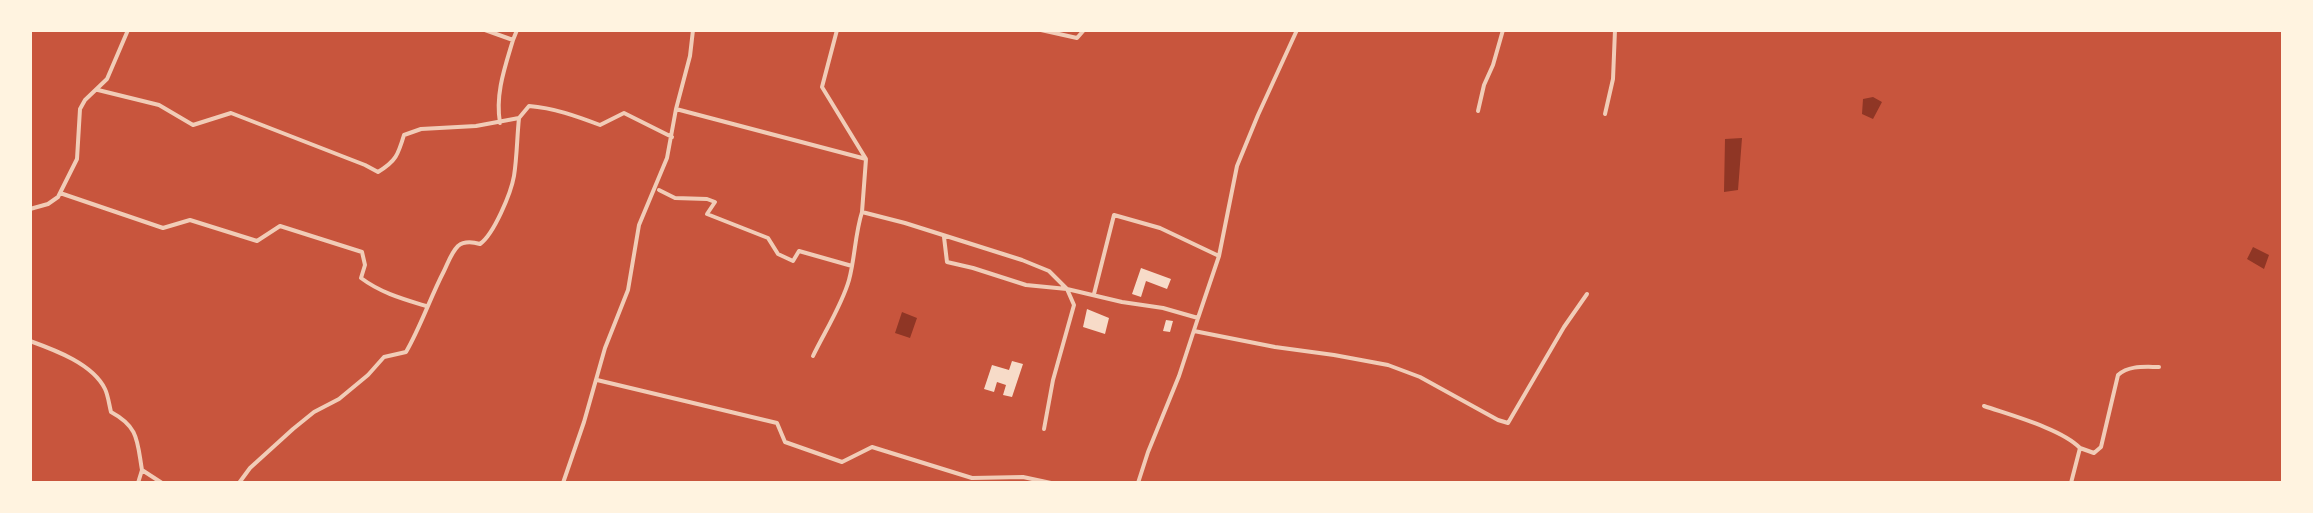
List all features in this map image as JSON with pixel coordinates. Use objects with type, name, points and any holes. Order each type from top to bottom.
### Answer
[{"type":"street","points":[[30,209],[48,204],[60,194],[77,159],[80,109],[107,79],[128,30]]},
{"type":"street","points":[[485,30],[513,40]]},
{"type":"street","points":[[500,123],[498,114],[501,80],[517,30]]},
{"type":"street","points":[[562,483],[573,456],[605,348],[628,290],[639,225],[660,178],[672,137],[676,109],[690,56],[693,30]]},
{"type":"street","points":[[813,356],[848,284],[855,233],[862,212],[866,159],[822,87],[837,30]]},
{"type":"street","points":[[1041,30],[1077,38],[1084,30]]},
{"type":"street","points":[[1138,483],[1179,376],[1219,256],[1238,166],[1258,115],[1297,30]]},
{"type":"street","points":[[1478,111],[1484,85],[1493,65],[1503,30]]},
{"type":"street","points":[[1605,114],[1613,79],[1615,30]]},
{"type":"street","points":[[98,90],[159,105],[193,125],[231,112],[378,172],[390,165],[398,156],[404,135],[409,132],[500,123],[519,118]]},
{"type":"street","points":[[239,483],[250,468],[314,412],[339,399],[368,375],[384,357],[406,351],[419,330],[426,306],[452,254],[459,245],[471,242],[480,244],[487,239],[499,217],[514,178],[519,118],[529,106],[573,114],[600,124],[624,113],[672,137]]},
{"type":"street","points":[[676,109],[866,159]]},
{"type":"street","points":[[660,190],[675,198],[707,199],[715,202],[707,214],[768,238],[778,254],[793,261],[799,251],[852,266]]},
{"type":"street","points":[[60,194],[163,228],[190,220],[257,241],[280,226],[362,252],[365,265],[361,278],[372,287],[390,295],[426,306]]},
{"type":"street","points":[[862,212],[905,223],[1022,260],[1049,272],[1067,289],[1074,305],[1053,380],[1044,429]]},
{"type":"street","points":[[1094,294],[1113,215],[1160,228],[1219,256]]},
{"type":"street","points":[[944,237],[947,262],[1026,285],[1094,294],[1122,302],[1163,308],[1198,318]]},
{"type":"street","points":[[1194,331],[1388,365],[1420,377],[1498,420],[1508,423],[1564,327],[1587,294]]},
{"type":"street","points":[[30,340],[51,348],[86,368],[99,379],[106,390],[111,412],[129,423],[134,430],[142,470],[138,483]]},
{"type":"street","points":[[1984,406],[2047,429],[2080,448],[2094,453],[2101,447],[2118,375],[2132,368],[2159,367]]},
{"type":"street","points":[[597,380],[777,423],[785,442],[842,462],[872,447],[972,478],[1023,477],[1051,483]]},
{"type":"street","points":[[2071,483],[2080,448]]},
{"type":"street","points":[[142,470],[162,483]]},
{"type":"shaded area","points":[[1873,97],[1882,102],[1873,119],[1862,114],[1863,99]]},
{"type":"shaded area","points":[[1742,138],[1738,190],[1724,192],[1725,139]]},
{"type":"shaded area","points":[[2253,247],[2269,255],[2264,269],[2247,259]]},
{"type":"shaded area","points":[[902,312],[917,318],[910,338],[895,333]]},
{"type":"building","points":[[1141,268],[1171,279],[1167,289],[1146,281],[1141,297],[1132,294]]},
{"type":"building","points":[[1087,309],[1109,318],[1105,334],[1083,327]]},
{"type":"building","points":[[1166,320],[1173,321],[1170,332],[1163,331]]},
{"type":"building","points":[[1012,361],[1023,364],[1012,397],[1003,395],[1006,385],[997,382],[994,392],[984,389],[992,365],[1009,370]]}]
